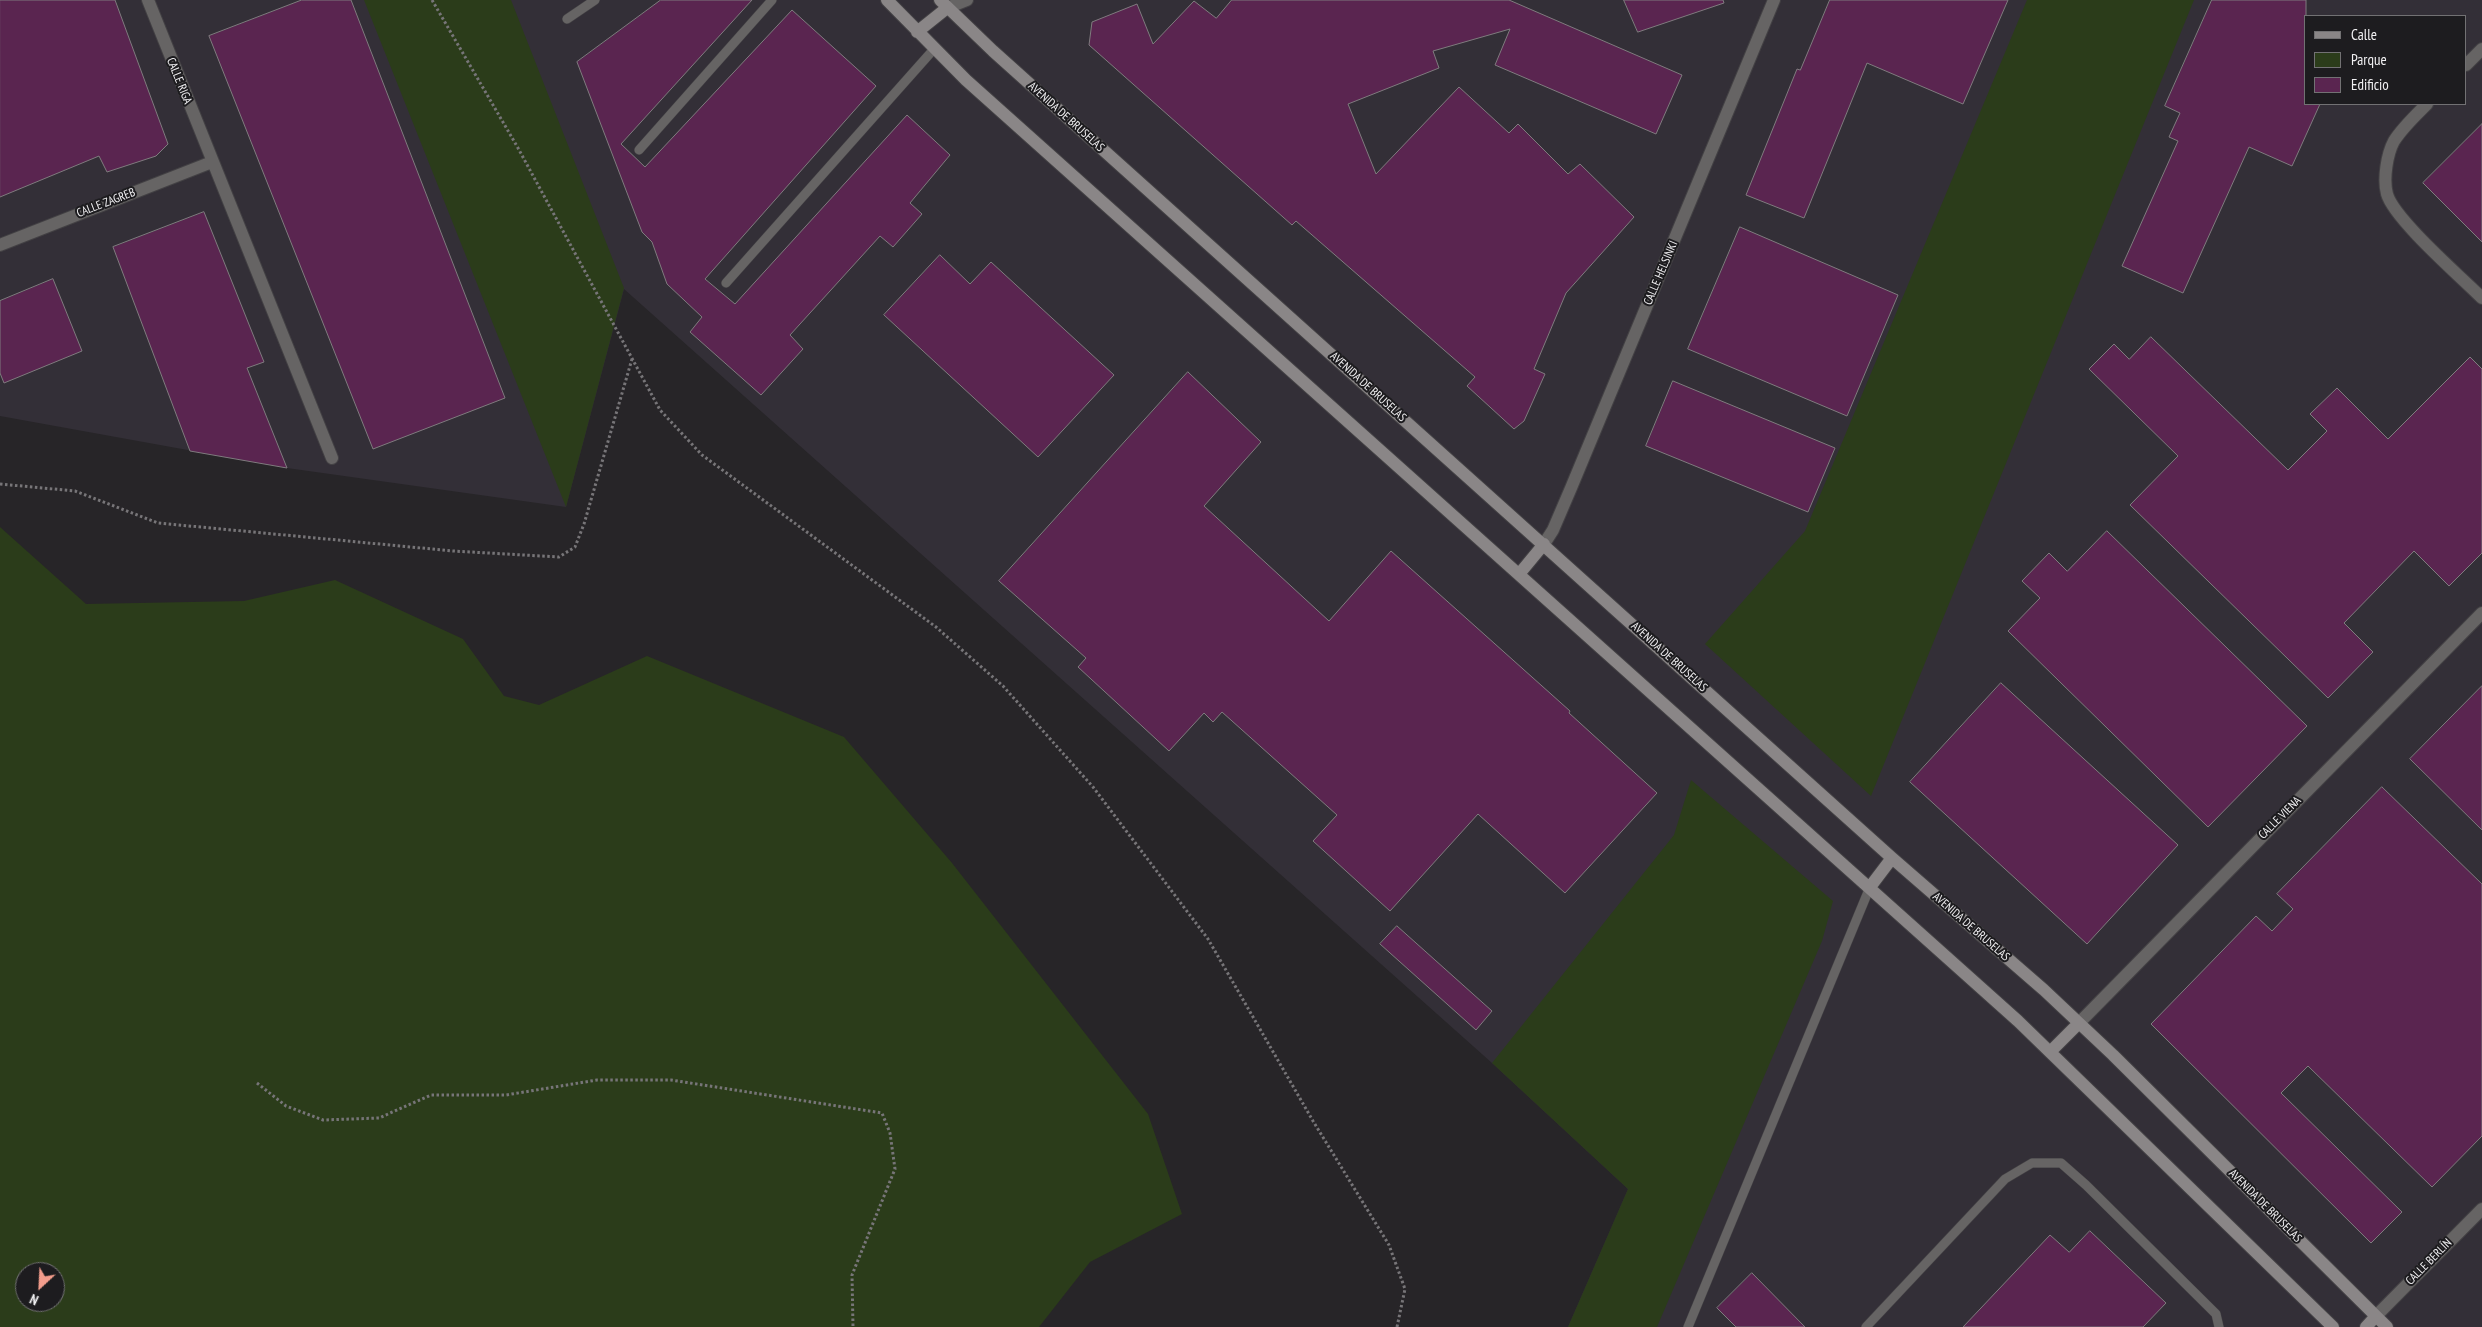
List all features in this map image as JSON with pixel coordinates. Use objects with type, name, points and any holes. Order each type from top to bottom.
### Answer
[{"type":"main road","points":[[887,0],[973,86],[1870,887],[2050,1052],[2333,1327]]},
{"type":"main road","points":[[917,32],[944,4]]},
{"type":"main road","name":"AVENIDA DE BRUSELAS","points":[[944,4],[1892,858],[2079,1023],[2387,1327]]},
{"type":"main road","points":[[1520,574],[1544,544]]},
{"type":"main road","points":[[1870,887],[1892,858]]},
{"type":"main road","points":[[2050,1052],[2079,1023]]},
{"type":"main road","points":[[2366,1327],[2376,1316]]},
{"type":"street","name":"CALLE RIGA","points":[[148,0],[332,458]]},
{"type":"street","points":[[944,4],[967,0]]},
{"type":"street","name":"CALLE HELSINKI","points":[[1544,544],[1553,530],[1571,488],[1774,0]]},
{"type":"street","points":[[2467,64],[2482,48]]},
{"type":"street","points":[[2426,105],[2405,126],[2393,143],[2387,165],[2387,193],[2399,216],[2482,298]]},
{"type":"street","name":"CALLE ZAGREB","points":[[0,245],[212,162]]},
{"type":"street","name":"CALLE VIENA","points":[[2079,1023],[2482,613]]},
{"type":"street","name":"CALLE BERLÍN","points":[[2376,1316],[2482,1209]]},
{"type":"lane","points":[[567,19],[595,0]]},
{"type":"lane","points":[[639,150],[772,0]]},
{"type":"lane","points":[[726,283],[934,49]]},
{"type":"lane","points":[[1688,1327],[1870,887]]},
{"type":"lane","points":[[1866,1327],[2005,1179],[2032,1162],[2060,1163],[2086,1185],[2216,1314],[2219,1327]]},
{"type":"path","points":[[432,0],[518,148],[660,410],[702,455],[936,627],[1003,686],[1093,787],[1208,939],[1313,1121],[1389,1245],[1405,1289],[1397,1327]]},
{"type":"path","points":[[0,484],[75,491],[158,522],[453,551],[559,557],[575,547],[584,524],[632,359]]},
{"type":"path","points":[[257,1083],[286,1106],[323,1120],[379,1118],[432,1095],[506,1095],[597,1080],[671,1080],[882,1113],[890,1133],[895,1170],[852,1275],[853,1327]]},
{"type":"shaded area","points":[[0,0],[2482,0],[2482,1327],[1568,1327],[1628,1189],[1492,1063],[624,289],[566,507],[287,468],[0,416]]},
{"type":"green space","points":[[364,0],[511,0],[624,288],[566,507]]},
{"type":"green space","points":[[2027,0],[2194,0],[1871,796],[1705,644],[1805,531]]},
{"type":"green space","points":[[0,527],[86,604],[244,601],[335,580],[463,639],[504,696],[539,705],[647,656],[844,737],[952,863],[1148,1114],[1182,1214],[1090,1262],[1039,1327],[0,1327]]},
{"type":"green space","points":[[1691,780],[1833,901],[1822,941],[1657,1327],[1568,1327],[1628,1189],[1492,1063],[1674,835]]},
{"type":"building","points":[[0,0],[115,0],[168,144],[156,156],[107,172],[99,156],[0,197]]},
{"type":"building","points":[[302,0],[351,0],[505,398],[373,449],[209,36]]},
{"type":"building","points":[[661,0],[752,0],[621,144],[645,167],[792,10],[876,86],[705,279],[735,304],[907,115],[950,155],[910,203],[922,214],[893,247],[880,236],[790,335],[803,349],[761,395],[690,332],[702,317],[667,284],[652,242],[642,232],[577,62]]},
{"type":"building","points":[[1232,0],[1509,0],[1682,75],[1656,134],[1495,65],[1510,29],[1433,51],[1439,68],[1348,104],[1376,174],[1459,87],[1509,133],[1518,124],[1568,174],[1580,164],[1634,217],[1566,293],[1534,369],[1545,374],[1524,421],[1514,429],[1467,386],[1475,377],[1296,221],[1292,225],[1089,45],[1092,22],[1137,4],[1153,44],[1194,1],[1216,18]]},
{"type":"building","points":[[1624,0],[1723,0],[1724,3],[1638,32]]},
{"type":"building","points":[[1830,0],[2008,0],[1963,104],[1867,63],[1804,218],[1746,195],[1797,69],[1800,70]]},
{"type":"building","points":[[2212,0],[2306,0],[2306,15],[2304,15],[2304,105],[2320,105],[2292,166],[2249,147],[2183,293],[2122,266],[2178,141],[2169,137],[2180,113],[2165,106]]},
{"type":"building","points":[[2482,124],[2482,242],[2423,183]]},
{"type":"building","points":[[204,212],[264,362],[247,368],[287,468],[190,451],[113,247]]},
{"type":"building","points":[[1740,227],[1898,295],[1847,416],[1688,349]]},
{"type":"building","points":[[940,255],[970,284],[991,262],[1114,375],[1038,457],[884,315]]},
{"type":"building","points":[[53,279],[82,351],[4,383],[0,373],[0,301]]},
{"type":"building","points":[[2151,337],[2288,470],[2327,431],[2310,414],[2337,388],[2388,439],[2470,357],[2482,369],[2482,553],[2449,586],[2414,551],[2344,623],[2373,652],[2328,698],[2130,505],[2178,456],[2089,369],[2114,344],[2129,359]]},
{"type":"building","points":[[1188,372],[1261,442],[1204,506],[1329,621],[1391,551],[1570,711],[1569,713],[1657,793],[1565,893],[1478,814],[1390,911],[1313,841],[1337,815],[1222,712],[1213,722],[1204,713],[1169,751],[1078,667],[1086,658],[999,581]]},
{"type":"building","points":[[1673,381],[1835,448],[1808,512],[1646,446]]},
{"type":"building","points":[[2107,531],[2307,726],[2208,827],[2008,631],[2040,598],[2022,581],[2049,553],[2067,571]]},
{"type":"building","points":[[2001,683],[2178,845],[2087,944],[1910,782]]},
{"type":"building","points":[[2482,686],[2482,830],[2410,759]]},
{"type":"building","points":[[2382,787],[2482,884],[2482,1136],[2432,1187],[2308,1066],[2281,1093],[2402,1212],[2371,1243],[2151,1024],[2256,916],[2272,931],[2293,909],[2277,894]]},
{"type":"building","points":[[1397,926],[1492,1011],[1476,1030],[1380,944]]},
{"type":"building","points":[[2090,1231],[2166,1303],[2143,1327],[1963,1327],[2050,1235],[2069,1252]]},
{"type":"building","points":[[1752,1273],[1805,1327],[1736,1327],[1717,1308]]}]
